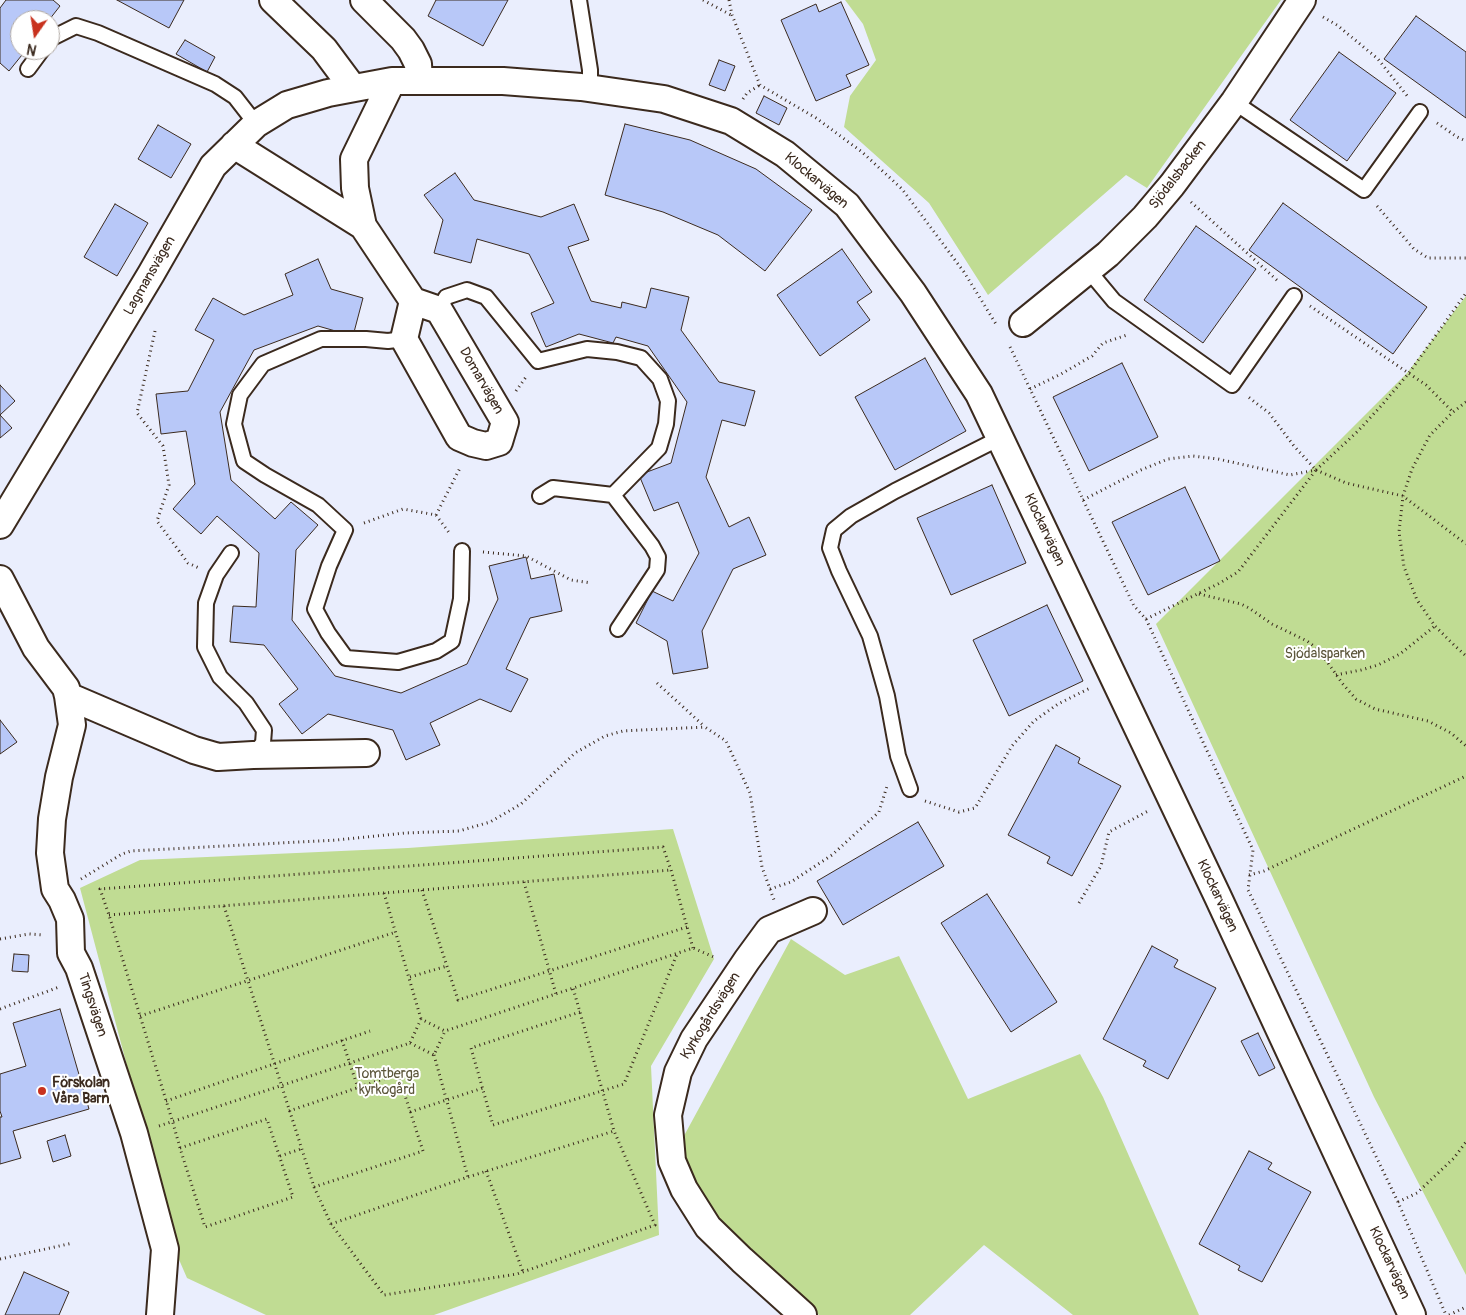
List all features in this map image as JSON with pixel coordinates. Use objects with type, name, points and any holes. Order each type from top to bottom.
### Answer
[{"type":"street","points":[[273,0],[324,48],[353,88]]},
{"type":"street","points":[[364,0],[403,39],[411,50],[418,64],[419,81]]},
{"type":"street","name":"Sjödalsbacken","points":[[1011,326],[1089,271],[1145,217],[1172,186],[1234,102],[1309,7]]},
{"type":"street","points":[[392,81],[354,159],[355,188],[363,226],[412,301],[439,310]]},
{"type":"street","name":"Lagmansvägen","points":[[0,525],[151,274],[213,166],[256,124],[287,105],[328,93],[392,81]]},
{"type":"street","name":"Klockarvägen","points":[[392,81],[503,81],[590,88],[664,99],[731,121],[785,154],[847,205],[918,300],[979,394],[1218,897],[1412,1315]]},
{"type":"street","points":[[234,144],[363,226]]},
{"type":"street","points":[[412,301],[404,339],[460,437],[473,443]]},
{"type":"street","name":"Domarvägen","points":[[439,310],[505,422],[499,442],[486,446],[473,443]]},
{"type":"street","name":"Tingsvägen","points":[[0,578],[36,648],[66,688],[68,696],[72,725],[59,777],[52,819],[50,853],[55,889],[70,918],[71,953],[79,968],[134,1133],[165,1249],[160,1315]]},
{"type":"street","points":[[68,696],[194,750],[218,757],[366,753]]},
{"type":"street","name":"Kyrkogårdsvägen","points":[[803,1315],[708,1227],[684,1189],[672,1161],[668,1115],[678,1072],[694,1039],[741,968],[769,930],[813,911]]},
{"type":"lane","points":[[579,0],[590,70],[590,88]]},
{"type":"lane","points":[[60,34],[76,26],[98,33],[215,84],[235,97],[256,124]]},
{"type":"lane","points":[[28,69],[35,60]]},
{"type":"lane","points":[[1234,102],[1364,190],[1420,112]]},
{"type":"lane","points":[[1089,271],[1114,301],[1232,385],[1294,296]]},
{"type":"lane","points":[[439,310],[446,297],[467,290],[486,297],[538,361],[587,349],[617,352],[641,358],[660,379],[668,401],[666,424],[659,448],[613,496]]},
{"type":"lane","points":[[404,339],[388,341],[321,339],[263,364],[240,395],[234,424],[244,461],[318,505],[345,530],[329,566],[315,609],[328,633],[346,658],[398,662],[436,651],[452,641],[461,599],[462,551]]},
{"type":"lane","points":[[910,789],[898,756],[887,696],[870,636],[839,572],[830,548],[834,530],[851,516],[894,491],[1000,438]]},
{"type":"lane","points":[[540,496],[553,488],[613,496],[652,546],[658,557],[657,570],[618,629]]},
{"type":"lane","points":[[232,553],[216,575],[206,603],[205,647],[220,677],[246,703],[264,730],[263,743],[253,755]]},
{"type":"path","points":[[703,0],[732,15]]},
{"type":"path","points":[[729,0],[732,15],[760,85],[816,118],[862,152],[902,189],[964,272],[1011,326]]},
{"type":"path","points":[[1309,7],[1337,25],[1378,59],[1420,112],[1466,141]]},
{"type":"path","points":[[1364,190],[1414,249],[1428,258],[1466,258]]},
{"type":"path","points":[[1146,619],[1199,594],[1238,572],[1316,470],[1364,425],[1409,373],[1466,293]]},
{"type":"path","points":[[1030,389],[1092,356],[1103,343],[1152,328]]},
{"type":"path","points":[[155,331],[137,413],[163,446],[169,485],[158,521],[188,563],[216,575]]},
{"type":"path","points":[[1009,346],[1134,606],[1146,619],[1253,850],[1248,890],[1398,1202],[1447,1315],[1466,1307]]},
{"type":"path","points":[[500,413],[538,361]]},
{"type":"path","points":[[1409,373],[1426,385],[1453,412]]},
{"type":"path","points":[[1232,385],[1269,413],[1294,446],[1316,470],[1346,483],[1403,496],[1466,544]]},
{"type":"path","points":[[1466,402],[1430,435],[1412,469],[1403,496],[1399,532],[1404,567],[1417,600],[1435,626],[1466,656]]},
{"type":"path","points":[[436,515],[473,443]]},
{"type":"path","points":[[1083,500],[1141,470],[1168,459],[1193,456],[1218,458],[1290,475],[1316,470]]},
{"type":"path","points":[[345,530],[403,509],[436,515],[462,551],[526,556],[571,580],[591,583]]},
{"type":"path","points":[[1199,594],[1242,604],[1272,624],[1307,640],[1326,660],[1342,684],[1356,699],[1375,708],[1428,721],[1451,733],[1466,746]]},
{"type":"path","points":[[1336,675],[1378,665],[1400,654],[1435,626]]},
{"type":"path","points":[[657,683],[705,727],[726,741],[750,793],[762,867],[782,924]]},
{"type":"path","points":[[941,808],[959,812],[974,808],[1012,746],[1034,721],[1058,704],[1096,685]]},
{"type":"path","points":[[62,900],[81,880],[122,854],[131,851],[338,840],[405,833],[459,831],[490,822],[521,804],[575,753],[605,736],[623,731],[705,727]]},
{"type":"path","points":[[1249,875],[1264,872],[1466,776]]},
{"type":"path","points":[[770,889],[791,882],[832,855],[879,812],[888,783]]},
{"type":"path","points":[[1078,903],[1101,866],[1109,832],[1156,807]]},
{"type":"path","points":[[180,1148],[267,1119],[293,1197],[205,1226],[180,1148],[109,915],[100,889],[662,847],[671,870],[693,948]]},
{"type":"path","points":[[109,915],[671,870]]},
{"type":"path","points":[[524,882],[556,994]]},
{"type":"path","points":[[422,890],[458,1000],[687,927]]},
{"type":"path","points":[[134,1133],[173,1123],[410,1043],[422,1020],[384,893]]},
{"type":"path","points":[[224,906],[288,1111],[314,1187],[331,1224],[384,1295],[523,1272],[655,1225],[614,1130],[573,988]]},
{"type":"path","points":[[140,1016],[396,932]]},
{"type":"path","points":[[0,939],[29,934],[72,936]]},
{"type":"path","points":[[422,1020],[445,1031],[693,948],[724,961]]},
{"type":"path","points":[[580,1012],[471,1048],[493,1125],[624,1084],[678,953]]},
{"type":"path","points":[[409,978],[447,966]]},
{"type":"path","points":[[166,1101],[370,1031]]},
{"type":"path","points":[[445,1031],[434,1055],[468,1177]]},
{"type":"path","points":[[342,1040],[358,1088]]},
{"type":"path","points":[[410,1043],[434,1055]]},
{"type":"path","points":[[288,1111],[398,1074],[423,1151],[314,1187]]},
{"type":"path","points":[[410,1112],[483,1088]]},
{"type":"path","points":[[331,1224],[614,1130]]},
{"type":"path","points":[[1398,1202],[1417,1193],[1454,1158],[1466,1142]]},
{"type":"path","points":[[280,1156],[301,1149]]},
{"type":"path","points":[[486,1171],[523,1272]]},
{"type":"path","points":[[0,1260],[73,1243]]},
{"type":"green space","points":[[845,0],[1281,0],[1147,188],[1126,175],[988,295],[929,203],[844,127],[850,96],[876,60],[863,24]]},
{"type":"green space","name":"Sjödalsparken","points":[[1466,296],[1466,1275],[1374,1097],[1156,624],[1407,373]]},
{"type":"green space","name":"Tomtberga kyrkogård","points":[[673,829],[714,959],[651,1066],[659,1235],[434,1315],[266,1315],[187,1278],[177,1255],[80,888],[140,860],[408,848]]},
{"type":"green space","points":[[791,939],[845,975],[899,956],[968,1099],[1080,1054],[1103,1097],[1199,1315],[1073,1315],[984,1245],[910,1315],[819,1315],[702,1201],[679,1145]]},
{"type":"building","points":[[6,0],[53,0],[60,6],[57,10],[10,10],[10,60],[18,60],[9,71],[0,63],[0,8]]},
{"type":"building","points":[[117,0],[184,0],[169,28]]},
{"type":"building","points":[[436,0],[508,0],[483,46],[428,16]]},
{"type":"building","points":[[841,2],[869,65],[846,75],[851,86],[816,101],[781,20],[816,4],[819,12]]},
{"type":"building","points":[[1416,16],[1466,52],[1466,118],[1384,59]]},
{"type":"building","points":[[185,40],[215,57],[207,72],[176,54]]},
{"type":"building","points":[[1339,52],[1396,93],[1347,161],[1290,120]]},
{"type":"building","points":[[719,60],[735,66],[725,91],[709,85]]},
{"type":"building","points":[[764,96],[787,108],[779,125],[756,113]]},
{"type":"building","points":[[625,124],[690,140],[756,169],[812,210],[765,271],[718,235],[663,212],[605,195]]},
{"type":"building","points":[[158,125],[191,144],[171,178],[138,159]]},
{"type":"building","points":[[455,173],[474,200],[541,217],[574,204],[589,240],[568,247],[591,301],[621,308],[622,302],[646,308],[651,288],[689,297],[681,330],[719,382],[755,391],[745,426],[722,420],[706,477],[729,527],[749,517],[766,555],[733,569],[702,631],[708,668],[673,674],[667,641],[636,623],[652,591],[673,601],[699,553],[678,502],[654,511],[639,475],[671,463],[687,402],[648,346],[616,337],[613,343],[579,334],[546,347],[531,313],[554,303],[529,254],[477,239],[471,263],[434,253],[443,220],[424,195]]},
{"type":"building","points":[[1283,203],[1427,307],[1393,354],[1249,250]]},
{"type":"building","points":[[115,204],[148,223],[117,276],[84,257]]},
{"type":"building","points":[[1196,226],[1256,269],[1203,343],[1144,300]]},
{"type":"building","points":[[842,249],[872,292],[857,302],[870,320],[820,356],[777,295]]},
{"type":"building","points":[[318,259],[331,289],[363,298],[353,336],[318,326],[254,350],[220,412],[231,480],[275,519],[291,502],[318,525],[296,550],[292,620],[335,676],[401,693],[467,664],[498,599],[489,566],[526,557],[531,579],[554,574],[562,611],[530,618],[506,669],[528,679],[511,712],[480,699],[430,723],[440,745],[406,760],[393,730],[328,714],[302,734],[279,704],[298,689],[264,645],[230,642],[233,606],[256,607],[259,553],[217,516],[201,534],[173,509],[195,484],[186,431],[161,434],[156,394],[188,391],[214,340],[195,330],[213,298],[244,315],[293,295],[285,274]]},
{"type":"building","points":[[925,358],[966,431],[895,470],[855,397]]},
{"type":"building","points":[[1122,363],[1158,437],[1089,471],[1053,397]]},
{"type":"building","points":[[0,385],[15,401],[0,415]]},
{"type":"building","points":[[0,415],[12,428],[0,438]]},
{"type":"building","points":[[992,485],[1026,563],[951,595],[917,518]]},
{"type":"building","points":[[1185,487],[1220,561],[1148,595],[1112,522]]},
{"type":"building","points":[[1047,605],[1083,681],[1009,716],[973,640]]},
{"type":"building","points":[[0,720],[17,742],[0,754]]},
{"type":"building","points":[[1056,745],[1080,758],[1078,763],[1121,786],[1072,876],[1047,863],[1050,857],[1008,835]]},
{"type":"building","points":[[918,822],[944,866],[843,925],[817,881]]},
{"type":"building","points":[[987,894],[1057,1002],[1011,1032],[941,923]]},
{"type":"building","points":[[1152,946],[1178,960],[1174,967],[1216,988],[1168,1079],[1143,1066],[1146,1061],[1103,1039]]},
{"type":"building","points":[[14,954],[29,955],[28,972],[12,971]]},
{"type":"building","name":"Förskolan Våra Barn","points":[[60,1009],[89,1109],[13,1131],[21,1158],[0,1164],[0,1117],[2,1117],[0,1111],[0,1074],[26,1066],[13,1023]]},
{"type":"building","points":[[1258,1033],[1275,1068],[1259,1076],[1241,1041]]},
{"type":"building","points":[[65,1135],[71,1156],[53,1162],[47,1141]]},
{"type":"building","points":[[1249,1151],[1272,1163],[1268,1169],[1311,1192],[1262,1282],[1238,1270],[1240,1266],[1199,1244]]},
{"type":"building","points":[[24,1272],[69,1292],[59,1315],[5,1315]]},
{"type":"place","name":"Förskolan Våra Barn","points":[[42,1091]]}]
